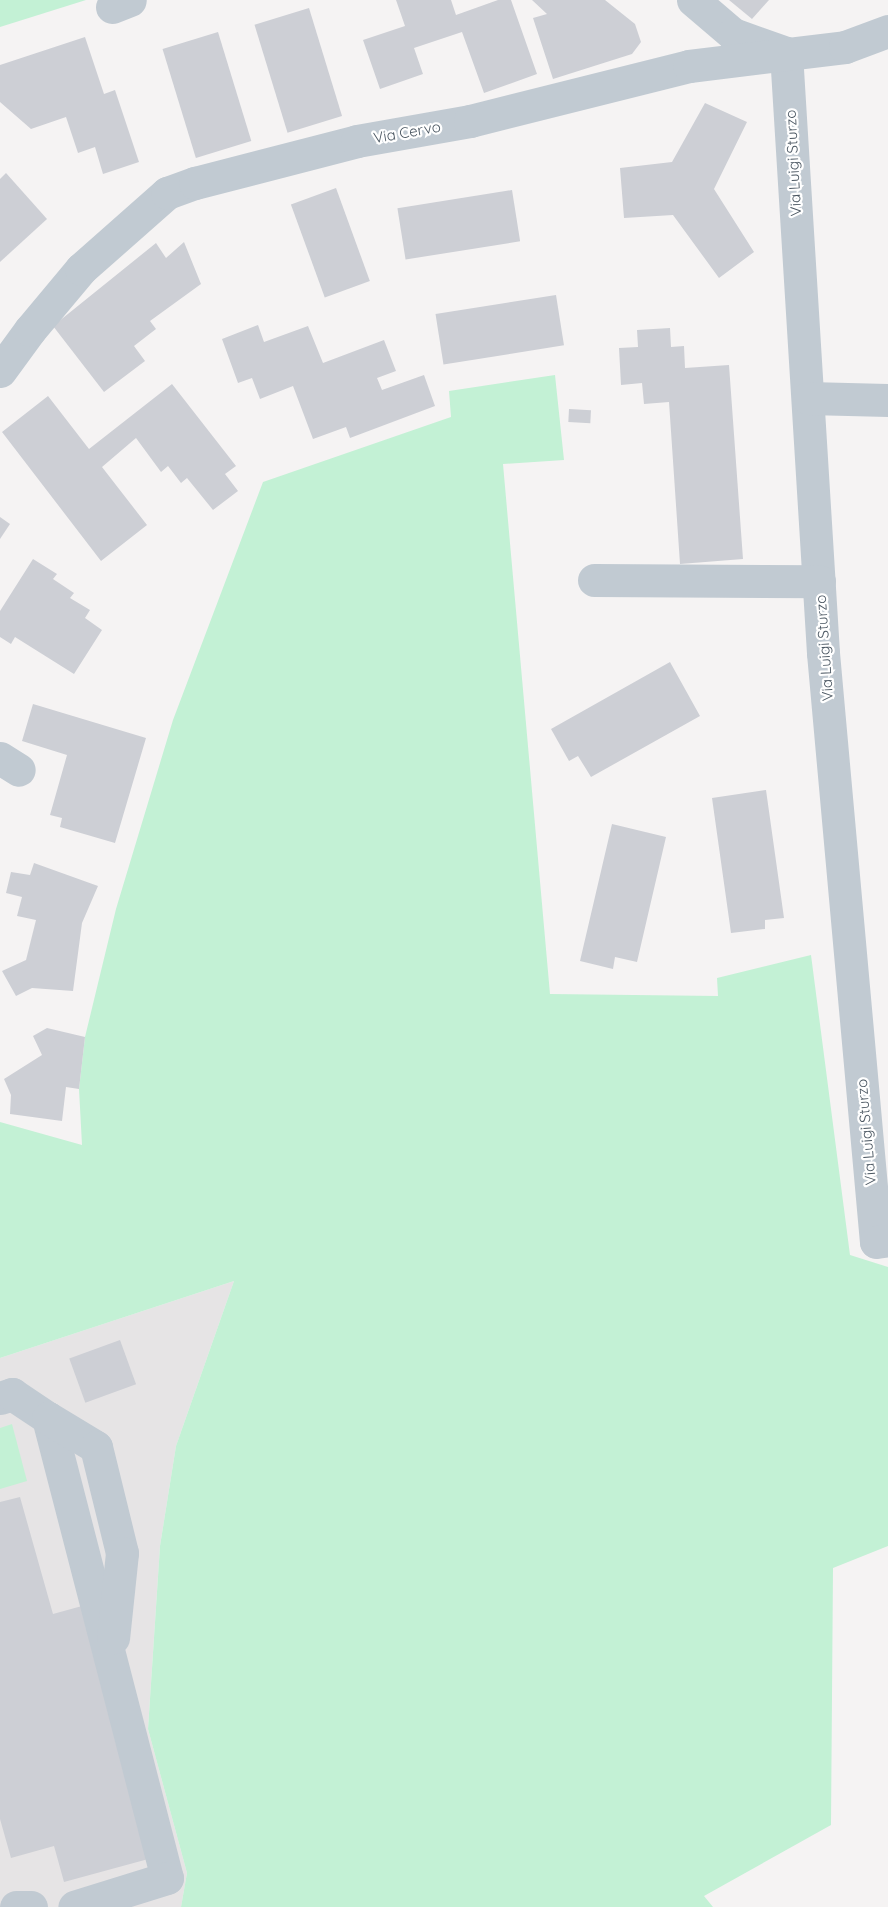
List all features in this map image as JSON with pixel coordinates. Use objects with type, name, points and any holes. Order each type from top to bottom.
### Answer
[{"type":"street","points":[[693,0],[733,34],[786,53]]},
{"type":"street","name":"Via Cervo","points":[[0,371],[30,330],[81,269],[167,193],[195,183],[357,141],[470,121],[689,66],[845,47],[888,31]]},
{"type":"street","name":"Via Luigi Sturzo","points":[[786,53],[819,581],[882,1241]]},
{"type":"street","points":[[808,398],[888,400]]},
{"type":"street","points":[[594,580],[819,581]]},
{"type":"street","points":[[0,1398],[12,1394],[48,1418],[167,1878],[74,1907]]},
{"type":"street","points":[[0,1895],[3,1907]]},
{"type":"street","points":[[15,1907],[31,1907]]},
{"type":"shaded area","points":[[234,1281],[176,1446],[160,1546],[148,1729],[187,1873],[181,1907],[0,1907],[0,1358]]},
{"type":"green space","points":[[0,0],[86,0],[0,27]]},
{"type":"green space","points":[[555,375],[564,460],[503,464],[550,994],[718,996],[717,978],[811,955],[850,1255],[888,1267],[888,1546],[833,1568],[831,1825],[704,1896],[713,1907],[181,1907],[187,1873],[148,1729],[160,1546],[176,1446],[234,1281],[0,1358],[0,1122],[82,1145],[79,1089],[85,1037],[116,909],[173,720],[263,482],[451,417],[449,391]]},
{"type":"green space","points":[[12,1424],[27,1481],[0,1489],[0,1428]]},
{"type":"building","points":[[396,0],[451,0],[456,15],[498,0],[511,0],[537,74],[484,93],[462,32],[414,48],[423,74],[380,89],[363,40],[405,26]]},
{"type":"building","points":[[532,0],[605,0],[635,24],[641,42],[632,54],[553,79],[533,18],[547,14]]},
{"type":"building","points":[[729,0],[769,0],[752,19]]},
{"type":"building","points":[[309,8],[342,116],[288,133],[254,25]]},
{"type":"building","points":[[218,32],[251,141],[196,158],[163,49]]},
{"type":"building","points":[[85,37],[104,94],[115,90],[139,162],[103,174],[95,147],[78,153],[66,117],[31,129],[0,102],[0,65]]},
{"type":"building","points":[[705,103],[747,122],[714,189],[754,252],[719,278],[673,215],[624,218],[620,168],[672,162]]},
{"type":"building","points":[[6,173],[47,219],[0,262],[0,179]]},
{"type":"building","points":[[336,188],[370,281],[325,297],[291,204]]},
{"type":"building","points":[[512,190],[520,241],[406,260],[397,208]]},
{"type":"building","points":[[184,242],[201,284],[150,321],[156,329],[134,346],[145,361],[104,392],[53,326],[156,243],[166,258]]},
{"type":"building","points":[[556,295],[564,345],[443,364],[436,314]]},
{"type":"building","points":[[258,325],[264,342],[308,326],[323,363],[384,340],[396,371],[377,378],[382,390],[424,375],[435,406],[350,438],[346,427],[313,439],[293,386],[260,399],[252,378],[238,383],[222,339]]},
{"type":"building","points":[[670,328],[671,347],[684,346],[685,368],[729,365],[743,559],[680,564],[669,402],[644,404],[642,383],[621,385],[619,348],[638,347],[637,330]]},
{"type":"building","points":[[172,384],[236,466],[225,474],[238,491],[213,510],[187,478],[181,483],[168,466],[161,472],[136,438],[102,467],[147,525],[101,561],[2,432],[48,396],[89,449]]},
{"type":"building","points":[[569,409],[591,410],[590,423],[568,422]]},
{"type":"building","points":[[0,517],[10,524],[0,539]]},
{"type":"building","points":[[33,559],[57,574],[53,579],[74,593],[70,598],[90,610],[85,618],[102,630],[74,674],[15,637],[11,644],[0,637],[0,611]]},
{"type":"building","points":[[670,662],[700,716],[591,777],[578,756],[569,761],[551,729]]},
{"type":"building","points":[[33,704],[146,738],[115,843],[60,827],[62,818],[50,815],[67,755],[22,741]]},
{"type":"building","points":[[766,790],[784,918],[765,920],[765,929],[731,933],[712,798]]},
{"type":"building","points":[[612,824],[666,837],[637,962],[615,957],[613,969],[580,961]]},
{"type":"building","points":[[34,863],[98,886],[82,923],[73,991],[32,988],[16,996],[2,971],[26,960],[36,920],[17,916],[22,897],[6,893],[11,872],[30,875]]},
{"type":"building","points":[[47,1028],[85,1037],[79,1089],[66,1087],[62,1121],[10,1114],[11,1095],[4,1079],[42,1055],[33,1036]]},
{"type":"building","points":[[120,1340],[136,1384],[85,1403],[69,1358]]},
{"type":"building","points":[[20,1497],[53,1614],[82,1606],[152,1858],[64,1882],[54,1846],[11,1858],[0,1819],[0,1502]]}]
